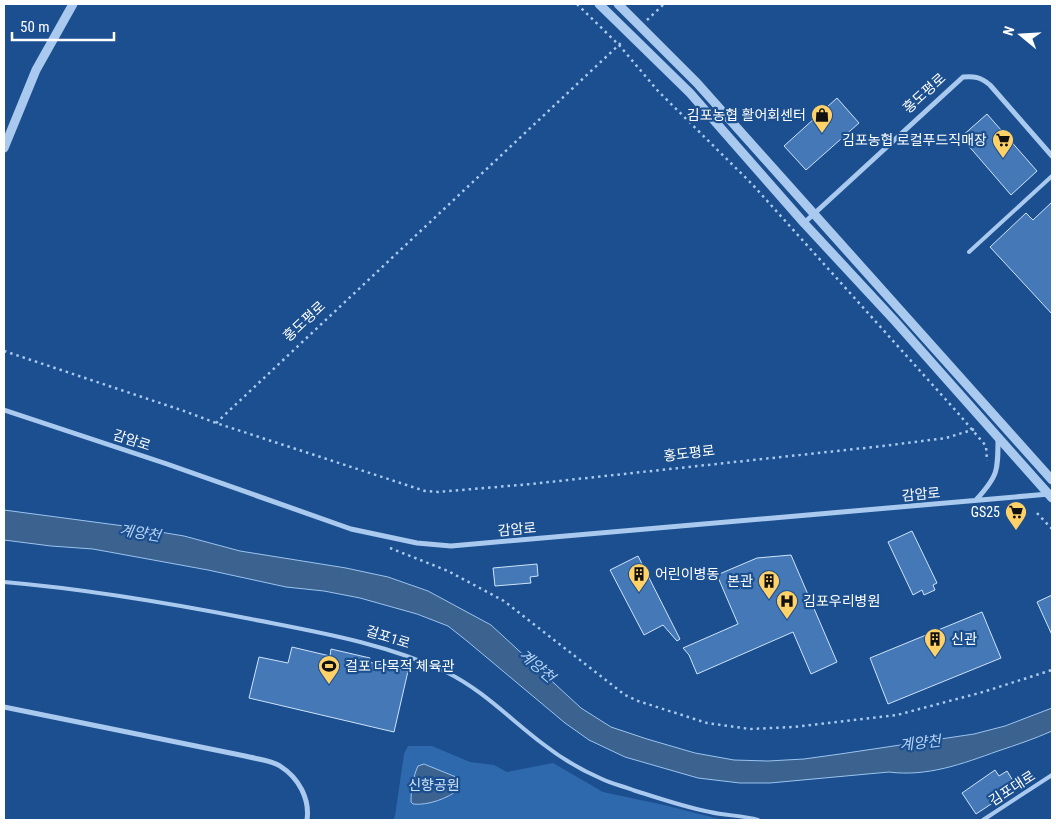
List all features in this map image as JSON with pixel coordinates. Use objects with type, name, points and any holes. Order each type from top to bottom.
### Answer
[{"type":"street","points":[[4,148],[36,70],[73,4]]},
{"type":"street","points":[[599,4],[690,93],[804,224],[1051,495]]},
{"type":"street","points":[[618,4],[697,83],[1052,480]]},
{"type":"street","name":"홍도평로","points":[[804,224],[963,77],[973,76],[983,79],[990,85],[1052,156]]},
{"type":"street","name":"감암로","points":[[4,410],[167,464],[351,529],[417,543],[451,546],[1051,495]]},
{"type":"street","points":[[976,500],[991,484],[995,476],[998,462],[998,436]]},
{"type":"street","points":[[4,707],[246,756],[279,765],[294,778],[304,794],[309,809],[308,820]]},
{"type":"lane","points":[[969,252],[1052,176]]},
{"type":"lane","name":"걸포1로","points":[[4,582],[51,586],[184,606],[302,629],[384,648],[448,673],[470,686],[486,696],[562,758],[603,780],[675,804],[758,820]]},
{"type":"lane","name":"김포대로","points":[[983,820],[1052,775]]},
{"type":"path","points":[[577,4],[619,46],[658,91],[752,184],[973,430],[986,446],[987,464]]},
{"type":"path","points":[[640,26],[664,4]]},
{"type":"path","name":"홍도평로","points":[[216,423],[631,34]]},
{"type":"path","name":"홍도평로","points":[[4,351],[216,423],[392,480],[438,492],[531,484],[930,440],[988,425]]},
{"type":"path","points":[[1037,513],[1052,529]]},
{"type":"path","points":[[387,547],[448,571],[504,601],[626,694],[646,704],[707,724],[750,729],[793,728],[889,716],[983,692],[1052,670]]},
{"type":"green space","name":"신향공원","points":[[408,746],[432,746],[470,762],[494,765],[507,772],[553,763],[603,792],[723,820],[393,820],[404,754]]},
{"type":"water","name":"계양천","points":[[4,510],[184,536],[240,551],[346,568],[388,577],[428,591],[491,625],[581,708],[611,727],[695,753],[734,760],[804,759],[974,734],[1005,726],[1052,708],[1052,731],[971,760],[917,773],[889,772],[770,783],[740,783],[698,778],[625,757],[589,740],[565,723],[448,626],[417,614],[360,598],[324,591],[286,587],[208,570],[93,549],[4,540]]},
{"type":"water","points":[[424,764],[456,777],[459,789],[438,801],[413,804],[411,797],[414,779],[418,766]]},
{"type":"building","name":"김포농협 활어회센터","points":[[837,98],[859,123],[806,170],[784,146]]},
{"type":"building","name":"김포농협 로컬푸드직매장","points":[[987,114],[1037,171],[1011,195],[961,137]]},
{"type":"building","points":[[1052,202],[1052,314],[990,247],[1026,213],[1033,220]]},
{"type":"building","points":[[912,531],[937,583],[933,585],[935,590],[924,595],[922,590],[913,595],[888,542]]},
{"type":"building","name":"본관","points":[[791,555],[837,662],[811,674],[793,632],[697,674],[689,655],[683,648],[738,624],[717,575],[757,558]]},
{"type":"building","name":"어린이병동","points":[[638,556],[680,639],[677,641],[663,625],[644,635],[610,570]]},
{"type":"building","points":[[537,564],[538,576],[530,577],[531,583],[495,586],[493,568]]},
{"type":"building","points":[[1052,595],[1052,635],[1037,602]]},
{"type":"building","name":"신관","points":[[982,612],[1001,658],[888,704],[870,658]]},
{"type":"building","name":"걸포 다목적 체육관","points":[[292,647],[330,656],[331,649],[370,658],[369,662],[408,671],[394,732],[249,698],[259,657],[288,663]]},
{"type":"building","points":[[995,770],[999,776],[1007,771],[1017,787],[976,814],[962,793]]},
{"type":"place","name":"김포농협 활어회센터","points":[[822,134]]},
{"type":"place","name":"김포농협 로컬푸드직매장","points":[[1003,159]]},
{"type":"place","name":"GS25","points":[[1016,531]]},
{"type":"place","name":"어린이병동","points":[[639,593]]},
{"type":"place","name":"본관","points":[[769,600]]},
{"type":"place","name":"김포우리병원","points":[[787,620]]},
{"type":"place","name":"신관","points":[[935,658]]},
{"type":"place","name":"걸포 다목적 체육관","points":[[329,685]]}]
